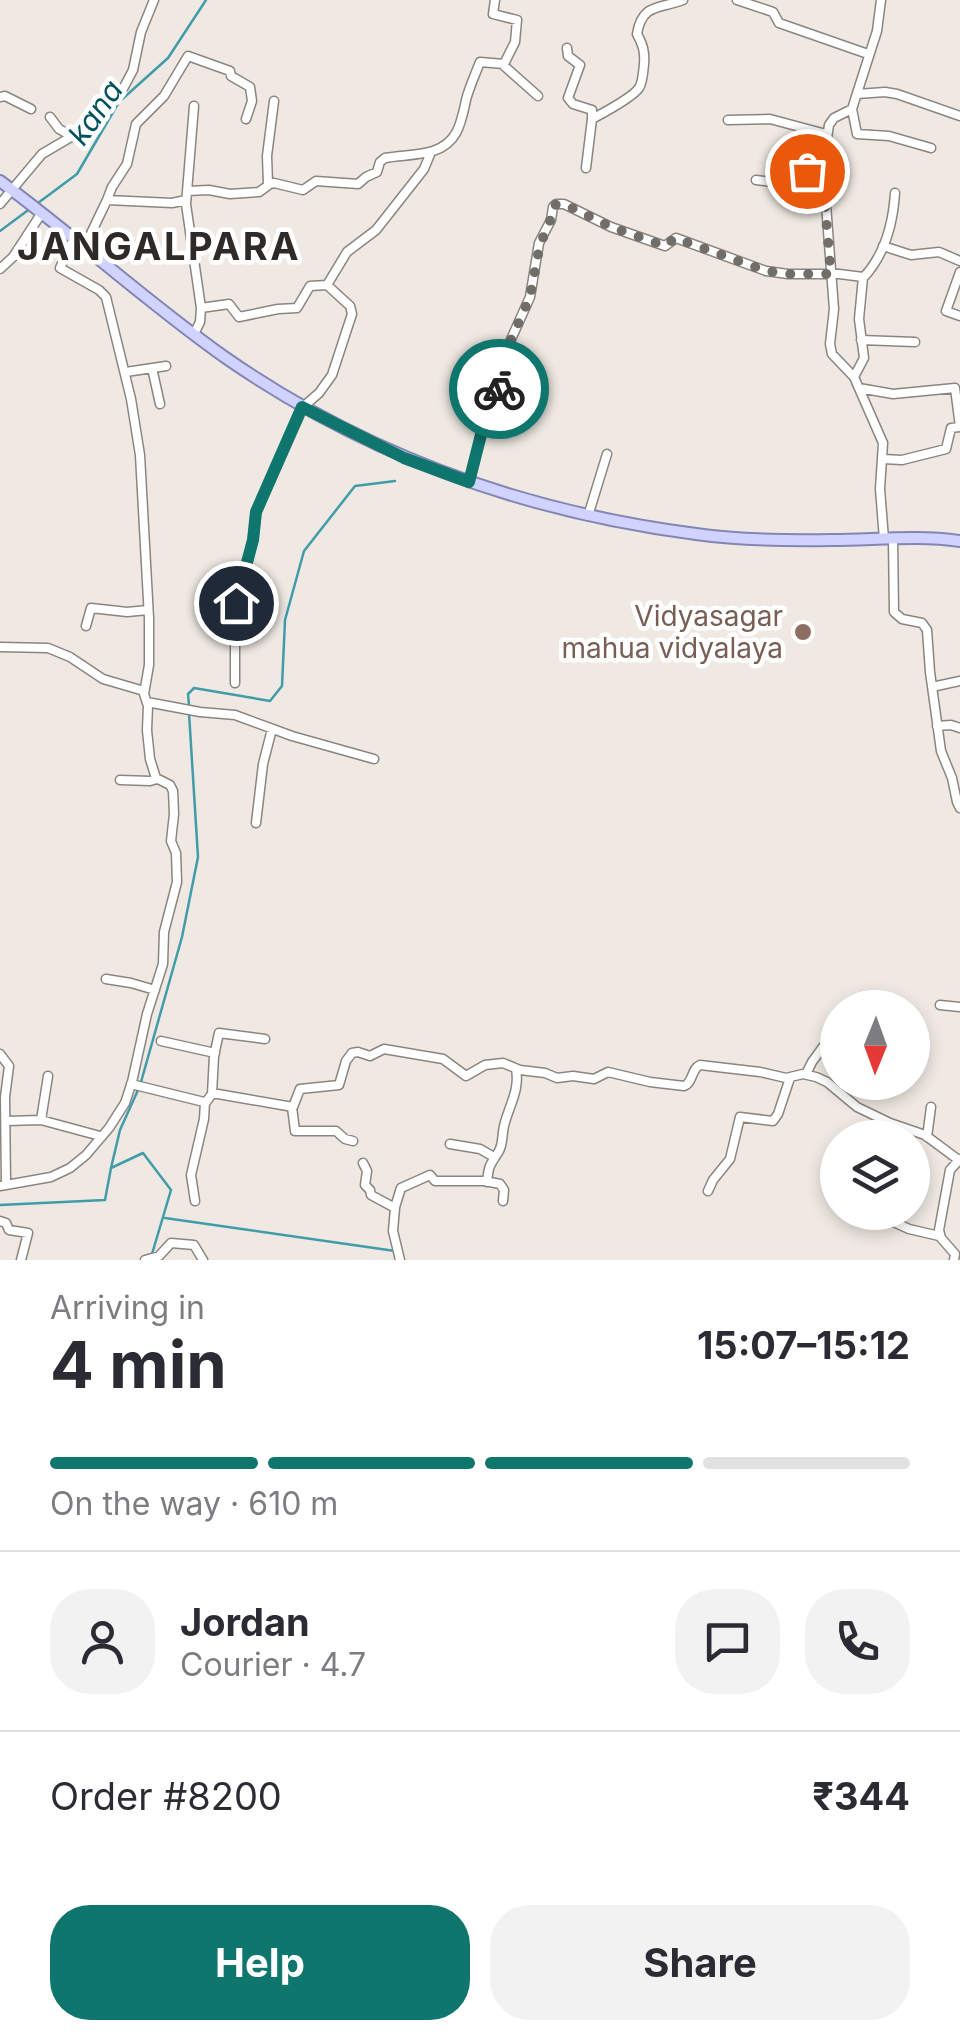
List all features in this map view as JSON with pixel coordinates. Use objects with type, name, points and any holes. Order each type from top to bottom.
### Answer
[{"type":"main road","points":[[0,181],[241,368],[302,407],[404,458],[514,498],[638,526],[726,538],[960,541]]},
{"type":"street","points":[[0,204],[42,154],[91,123],[127,83],[154,0]]},
{"type":"street","points":[[495,0],[493,14],[517,20],[515,42],[502,64]]},
{"type":"street","points":[[592,119],[638,90],[645,55],[637,31],[643,17],[654,8],[683,0]]},
{"type":"street","points":[[737,0],[774,12],[779,23],[868,54]]},
{"type":"street","points":[[881,0],[879,22],[852,109],[857,134],[889,136],[931,148]]},
{"type":"street","points":[[568,48],[568,56],[580,65],[568,98],[573,104],[592,110],[586,168]]},
{"type":"street","points":[[84,248],[127,164],[136,124],[164,96],[188,56],[230,71],[231,76],[251,88],[252,101],[246,119]]},
{"type":"street","points":[[108,200],[175,203],[209,190],[230,194],[258,192],[268,184],[278,183],[303,190],[318,181],[358,184],[377,172],[385,158],[431,152],[452,140],[463,121],[466,98],[480,62],[484,61],[502,64],[538,96]]},
{"type":"street","points":[[857,94],[892,94],[960,116]]},
{"type":"street","points":[[0,97],[31,110]]},
{"type":"street","points":[[268,184],[267,156],[274,101]]},
{"type":"street","points":[[194,106],[187,196],[201,308],[194,334]]},
{"type":"street","points":[[852,109],[831,121],[822,172],[834,312],[831,348],[854,377],[882,440],[880,489],[894,612],[900,619],[919,621],[926,626],[937,726],[960,808]]},
{"type":"street","points":[[50,117],[58,129],[73,137]]},
{"type":"street","points":[[728,120],[769,118],[826,134]]},
{"type":"street","points":[[327,285],[347,252],[376,230],[424,169],[431,152]]},
{"type":"street","points":[[756,180],[796,185],[806,171],[822,172]]},
{"type":"street","points":[[854,377],[864,363],[859,300],[863,278],[883,246],[896,193]]},
{"type":"street","points":[[469,482],[485,419],[508,370],[503,358],[530,297],[540,244],[554,205],[564,204],[611,227],[665,246],[675,238],[766,271],[863,278]]},
{"type":"street","points":[[0,269],[13,257],[35,209]]},
{"type":"street","points":[[72,240],[60,268],[106,295],[126,372],[140,455],[149,664],[144,691],[148,702],[149,749],[157,779]]},
{"type":"street","points":[[883,246],[911,256],[939,252],[960,261]]},
{"type":"street","points":[[960,272],[946,311],[960,316]]},
{"type":"street","points":[[201,308],[228,304],[239,317],[278,308],[298,308],[310,286],[327,285],[353,312],[332,375],[319,394],[302,407],[255,516],[253,540],[235,610],[234,684]]},
{"type":"street","points":[[862,340],[915,342]]},
{"type":"street","points":[[126,372],[166,366]]},
{"type":"street","points":[[152,368],[160,404]]},
{"type":"street","points":[[859,388],[900,394],[957,384],[960,427],[951,428],[946,448],[907,459],[883,459]]},
{"type":"street","points":[[588,516],[607,454]]},
{"type":"street","points":[[86,626],[91,608],[148,610]]},
{"type":"street","points":[[0,646],[48,648],[103,679],[144,691]]},
{"type":"street","points":[[932,687],[960,681]]},
{"type":"street","points":[[148,702],[235,715],[374,760]]},
{"type":"street","points":[[937,726],[960,728]]},
{"type":"street","points":[[256,823],[272,729]]},
{"type":"street","points":[[0,1054],[9,1065],[3,1186],[61,1173],[86,1155],[110,1128],[132,1084],[163,964],[164,932],[176,889],[178,866],[170,841],[174,814],[172,786],[157,779],[120,780]]},
{"type":"street","points":[[106,979],[154,990]]},
{"type":"street","points":[[940,1005],[960,1007]]},
{"type":"street","points":[[195,1200],[191,1175],[205,1102],[212,1094],[220,1033],[265,1040]]},
{"type":"street","points":[[162,1041],[215,1053]]},
{"type":"street","points":[[353,1141],[338,1131],[296,1131],[292,1108],[300,1088],[340,1083],[350,1054],[370,1056],[384,1049],[443,1059],[466,1076],[486,1065],[506,1064],[560,1078],[594,1080],[606,1072],[684,1086],[700,1065],[790,1078],[806,1074],[827,1082],[845,1099],[887,1120]]},
{"type":"street","points":[[806,1074],[820,1052]]},
{"type":"street","points":[[487,1182],[489,1164],[500,1148],[516,1091],[516,1069]]},
{"type":"street","points":[[41,1120],[48,1076]]},
{"type":"street","points":[[708,1191],[730,1159],[740,1118],[774,1120],[790,1078]]},
{"type":"street","points":[[132,1084],[205,1102]]},
{"type":"street","points":[[212,1094],[292,1108]]},
{"type":"street","points":[[929,1120],[931,1106]]},
{"type":"street","points":[[6,1120],[41,1120],[100,1136]]},
{"type":"street","points":[[930,1138],[960,1160],[952,1166],[940,1225],[940,1236],[956,1257]]},
{"type":"street","points":[[450,1144],[478,1148],[494,1156]]},
{"type":"street","points":[[363,1163],[367,1171],[365,1185],[371,1196],[394,1207]]},
{"type":"street","points":[[400,1260],[393,1230],[394,1207],[401,1188],[430,1176],[435,1181],[487,1182],[502,1186],[503,1201]]},
{"type":"street","points":[[0,1221],[9,1230],[28,1233],[21,1260]]},
{"type":"street","points":[[913,1230],[940,1236]]},
{"type":"street","points":[[145,1260],[158,1256],[173,1243],[194,1245],[204,1260]]},
{"type":"waterway","name":"kana","points":[[38,203],[77,174],[119,102],[168,58],[206,0]]},
{"type":"waterway","name":"kana","points":[[0,231],[31,208]]},
{"type":"waterway","points":[[189,705],[188,694],[194,688],[270,701],[282,686],[285,620],[304,551],[355,486],[395,481]]},
{"type":"waterway","points":[[141,1082],[182,937],[198,857],[189,713]]},
{"type":"waterway","points":[[111,1168],[120,1130],[138,1090]]},
{"type":"waterway","name":"kana","points":[[0,1205],[105,1200],[111,1168],[143,1153],[171,1190],[152,1254]]},
{"type":"waterway","points":[[165,1218],[395,1251]]},
{"type":"way so far","points":[[499,389],[508,370],[503,358],[530,297],[540,244],[554,205],[564,204],[611,227],[665,246],[675,238],[766,271],[831,274],[822,172],[807,171]]},
{"type":"place","name":"Vidyasagar mahua vidyalaya","points":[[803,632]]},
{"type":"district","name":"JANGALPARA","points":[[159,246]]},
{"type":"route","points":[[236,603],[253,540],[256,512],[302,407],[404,458],[469,482],[485,419],[499,389]]}]
